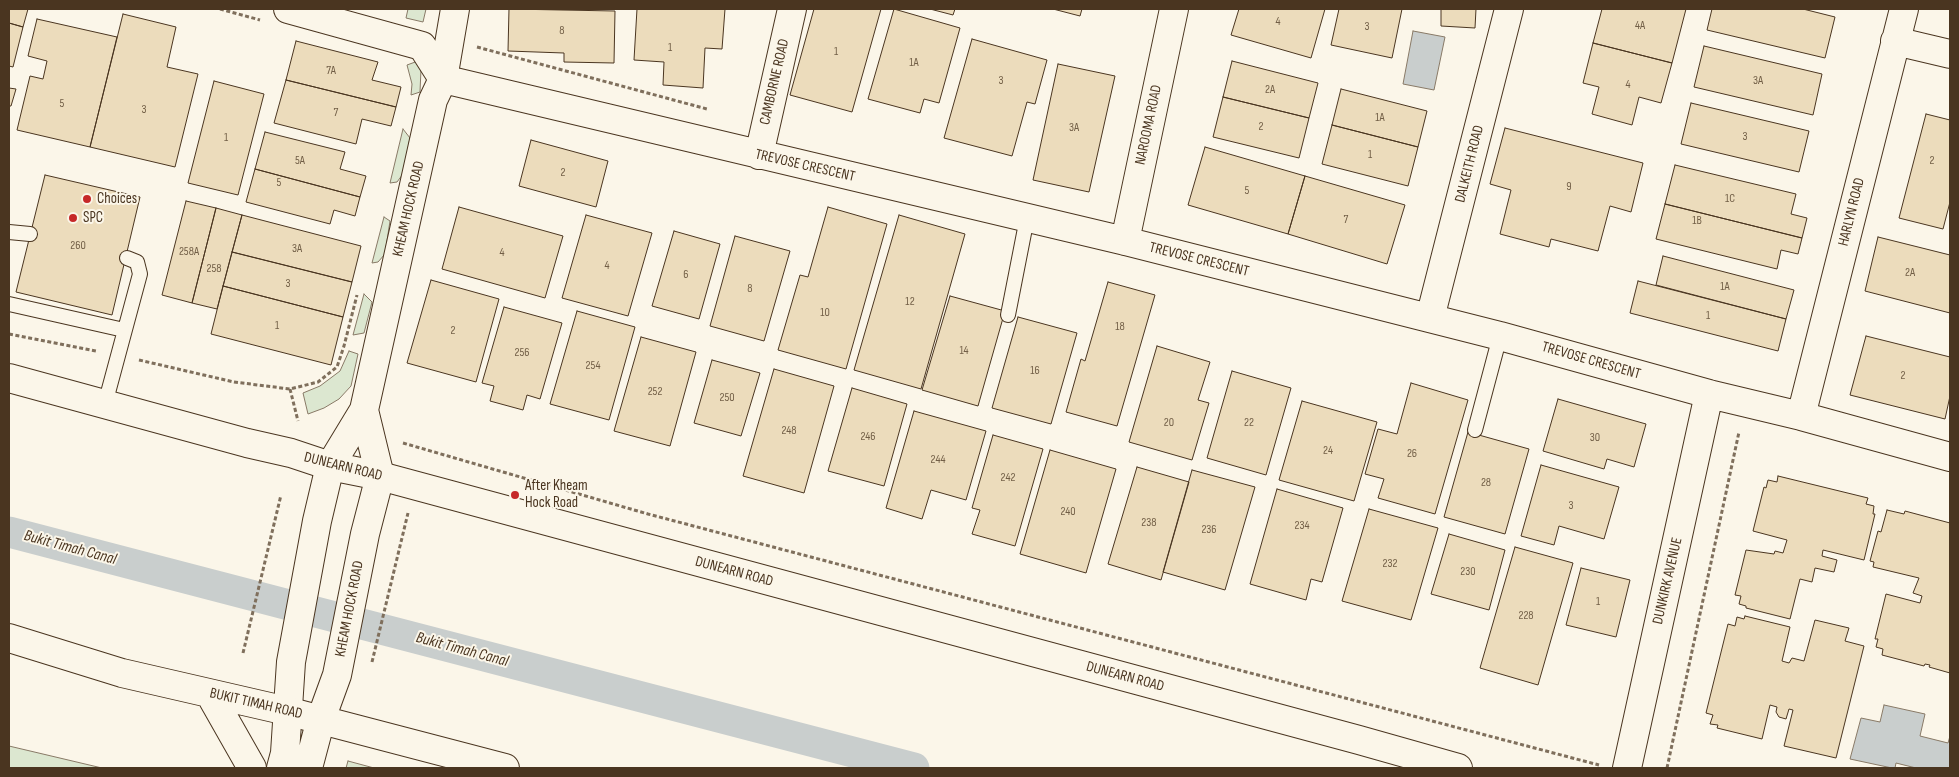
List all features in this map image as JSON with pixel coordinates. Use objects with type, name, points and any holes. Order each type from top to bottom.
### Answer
[{"type":"main road","points":[[288,9],[422,46],[443,79]]},
{"type":"main road","name":"KHEAM HOCK ROAD","points":[[282,768],[291,662],[317,521],[330,466],[364,410],[433,100],[443,79],[448,40],[455,9]]},
{"type":"main road","name":"CAMBORNE ROAD","points":[[759,155],[792,9]]},
{"type":"main road","name":"NAROOMA ROAD","points":[[1125,241],[1174,9]]},
{"type":"main road","name":"DALKEITH ROAD","points":[[1430,318],[1509,9]]},
{"type":"main road","name":"HARLYN ROAD","points":[[1801,416],[1904,9]]},
{"type":"main road","points":[[1896,41],[1950,54]]},
{"type":"main road","name":"TREVOSE CRESCENT","points":[[443,79],[1125,241],[1500,336],[1950,457]]},
{"type":"main road","name":"DUNEARN ROAD","points":[[9,378],[247,443],[291,453],[330,466],[380,476],[1458,768]]},
{"type":"main road","name":"DUNKIRK AVENUE","points":[[1627,768],[1710,394]]},
{"type":"main road","name":"KHEAM HOCK ROAD","points":[[308,768],[321,719],[337,675],[365,534],[380,476],[364,410]]},
{"type":"main road","name":"BUKIT TIMAH ROAD","points":[[9,638],[122,673],[321,719],[505,768]]},
{"type":"main road","points":[[210,694],[252,768]]},
{"type":"lane","points":[[1008,315],[1026,218]]},
{"type":"lane","points":[[9,232],[30,234]]},
{"type":"lane","points":[[105,404],[140,274],[137,262],[127,258]]},
{"type":"lane","points":[[9,304],[124,330]]},
{"type":"lane","points":[[1475,430],[1500,336]]},
{"type":"path","points":[[448,40],[711,110]]},
{"type":"path","points":[[9,334],[117,355],[234,382],[290,389],[318,382],[337,366],[358,289]]},
{"type":"path","points":[[290,389],[298,421]]},
{"type":"path","points":[[1666,768],[1745,403]]},
{"type":"path","points":[[399,441],[419,449],[648,514],[1602,766],[1627,768]]},
{"type":"path","points":[[242,653],[282,495]]},
{"type":"path","points":[[372,662],[409,509]]},
{"type":"green space","points":[[408,9],[426,9],[423,22],[406,18]]},
{"type":"green space","points":[[418,61],[421,69],[420,92],[411,95],[412,84],[407,65]]},
{"type":"green space","points":[[403,129],[410,138],[403,174],[397,182],[390,183]]},
{"type":"green space","points":[[384,217],[390,221],[385,254],[378,262],[372,263]]},
{"type":"green space","points":[[364,294],[372,302],[364,333],[353,335]]},
{"type":"green space","points":[[349,351],[358,354],[351,386],[339,399],[324,408],[308,414],[303,393],[320,386],[340,371]]},
{"type":"green space","points":[[9,746],[102,768],[9,768]]},
{"type":"green space","points":[[348,761],[374,768],[346,768]]},
{"type":"shaded area","points":[[1413,31],[1445,37],[1434,90],[1403,84]]},
{"type":"shaded area","points":[[1884,705],[1925,714],[1920,736],[1948,743],[1950,736],[1950,768],[1916,768],[1896,763],[1895,768],[1892,768],[1850,759],[1861,718],[1880,722]]},
{"type":"building","points":[[9,9],[28,9],[23,27],[9,23]]},
{"type":"building","points":[[509,9],[615,11],[614,63],[564,62],[564,53],[508,51]]},
{"type":"building","points":[[637,9],[725,9],[722,49],[705,48],[703,88],[663,85],[664,62],[634,60]]},
{"type":"building","points":[[814,9],[881,9],[852,112],[790,95]]},
{"type":"building","points":[[894,9],[960,28],[939,103],[924,99],[920,113],[868,99]]},
{"type":"building","points":[[930,9],[955,9],[953,15]]},
{"type":"building","points":[[1053,9],[1082,9],[1080,16]]},
{"type":"building","points":[[1239,9],[1325,9],[1311,58],[1231,35]]},
{"type":"building","points":[[1339,9],[1402,9],[1392,58],[1331,45]]},
{"type":"building","points":[[1441,9],[1476,9],[1475,28],[1441,26]]},
{"type":"building","points":[[1602,9],[1686,9],[1672,63],[1593,43]]},
{"type":"building","points":[[1712,9],[1803,9],[1835,17],[1825,58],[1707,30]]},
{"type":"building","points":[[123,14],[176,27],[167,67],[198,74],[175,167],[90,147]]},
{"type":"building","points":[[37,19],[117,37],[90,147],[17,130],[30,76],[43,79],[47,61],[28,56]]},
{"type":"building","points":[[9,23],[23,27],[13,67],[9,66]]},
{"type":"building","points":[[972,39],[1047,60],[1035,104],[1027,102],[1012,156],[944,138]]},
{"type":"building","points":[[296,41],[378,62],[372,80],[401,87],[396,107],[286,80]]},
{"type":"building","points":[[1593,43],[1672,63],[1661,103],[1639,97],[1632,125],[1592,114],[1599,87],[1583,83]]},
{"type":"building","points":[[1704,46],[1822,74],[1813,115],[1694,87]]},
{"type":"building","points":[[1232,61],[1318,83],[1309,118],[1223,97]]},
{"type":"building","points":[[1058,64],[1115,76],[1089,192],[1033,180]]},
{"type":"building","points":[[286,80],[396,107],[391,126],[362,119],[356,144],[274,123]]},
{"type":"building","points":[[214,81],[264,94],[238,195],[188,183]]},
{"type":"building","points":[[9,88],[16,89],[11,106],[9,106]]},
{"type":"building","points":[[1341,89],[1427,111],[1418,147],[1332,125]]},
{"type":"building","points":[[1223,97],[1309,118],[1299,158],[1213,137]]},
{"type":"building","points":[[1691,103],[1809,131],[1799,172],[1681,144]]},
{"type":"building","points":[[1926,114],[1950,120],[1950,202],[1943,229],[1899,218]]},
{"type":"building","points":[[1332,125],[1418,147],[1408,186],[1322,164]]},
{"type":"building","points":[[1505,128],[1643,163],[1631,212],[1610,206],[1598,251],[1551,239],[1549,247],[1500,234],[1511,190],[1490,184]]},
{"type":"building","points":[[265,132],[345,152],[340,169],[366,176],[360,197],[255,169]]},
{"type":"building","points":[[531,140],[608,161],[596,207],[519,186]]},
{"type":"building","points":[[1205,147],[1305,176],[1288,234],[1188,205]]},
{"type":"building","points":[[1675,165],[1796,194],[1791,214],[1807,218],[1802,238],[1665,204]]},
{"type":"building","points":[[255,169],[360,197],[355,216],[334,210],[330,224],[246,202]]},
{"type":"building","points":[[45,175],[140,197],[112,315],[16,292]]},
{"type":"building","points":[[1305,176],[1405,205],[1387,264],[1288,234]]},
{"type":"building","points":[[186,201],[216,208],[192,303],[162,295]]},
{"type":"building","points":[[1665,204],[1802,238],[1798,254],[1781,250],[1777,269],[1656,239]]},
{"type":"building","points":[[459,207],[563,236],[545,298],[442,269]]},
{"type":"building","points":[[828,207],[887,224],[846,369],[778,350],[800,275],[808,277]]},
{"type":"building","points":[[216,208],[242,215],[217,309],[192,303]]},
{"type":"building","points":[[242,215],[361,246],[352,282],[232,252]]},
{"type":"building","points":[[586,215],[652,233],[628,316],[562,298]]},
{"type":"building","points":[[899,215],[965,234],[921,389],[854,370]]},
{"type":"building","points":[[674,231],[720,244],[699,319],[652,306]]},
{"type":"building","points":[[735,236],[790,251],[764,341],[710,326]]},
{"type":"building","points":[[1878,237],[1950,255],[1950,313],[1865,291]]},
{"type":"building","points":[[232,252],[352,282],[343,317],[223,286]]},
{"type":"building","points":[[1663,256],[1794,290],[1786,319],[1656,285]]},
{"type":"building","points":[[431,280],[499,299],[476,382],[407,363]]},
{"type":"building","points":[[1638,281],[1786,319],[1778,351],[1630,313]]},
{"type":"building","points":[[1108,282],[1155,295],[1117,426],[1066,412],[1081,359],[1085,361]]},
{"type":"building","points":[[223,286],[343,317],[331,365],[211,334]]},
{"type":"building","points":[[950,296],[1005,311],[978,406],[922,390]]},
{"type":"building","points":[[504,307],[562,323],[540,399],[527,395],[523,410],[490,401],[494,386],[482,383]]},
{"type":"building","points":[[577,311],[635,327],[609,420],[550,404]]},
{"type":"building","points":[[1018,317],[1077,333],[1051,424],[992,408]]},
{"type":"building","points":[[1866,336],[1950,357],[1950,396],[1945,419],[1850,395]]},
{"type":"building","points":[[641,337],[696,352],[670,446],[614,431]]},
{"type":"building","points":[[1157,346],[1210,362],[1198,400],[1209,403],[1192,460],[1129,442]]},
{"type":"building","points":[[712,360],[760,373],[741,436],[694,423]]},
{"type":"building","points":[[774,369],[834,386],[804,493],[743,476]]},
{"type":"building","points":[[1232,371],[1291,388],[1266,475],[1207,458]]},
{"type":"building","points":[[1411,383],[1468,400],[1435,514],[1378,498],[1384,479],[1365,474],[1378,429],[1397,434]]},
{"type":"building","points":[[852,388],[907,404],[884,486],[828,471]]},
{"type":"building","points":[[1558,399],[1646,424],[1634,467],[1607,459],[1604,469],[1543,451]]},
{"type":"building","points":[[1302,401],[1377,422],[1354,501],[1279,480]]},
{"type":"building","points":[[914,411],[986,431],[966,500],[931,490],[922,519],[886,508]]},
{"type":"building","points":[[1468,432],[1529,449],[1505,534],[1444,517]]},
{"type":"building","points":[[993,435],[1043,449],[1015,546],[972,534],[980,510],[972,508]]},
{"type":"building","points":[[1050,450],[1116,469],[1086,573],[1020,554]]},
{"type":"building","points":[[1541,465],[1619,487],[1604,539],[1559,526],[1554,545],[1521,536]]},
{"type":"building","points":[[1137,467],[1189,482],[1161,580],[1108,564]]},
{"type":"building","points":[[1192,470],[1255,487],[1225,590],[1163,572]]},
{"type":"building","points":[[1778,476],[1868,498],[1866,504],[1874,506],[1873,514],[1875,514],[1864,560],[1823,550],[1822,556],[1837,560],[1834,572],[1815,568],[1812,582],[1800,579],[1790,619],[1746,608],[1746,606],[1739,604],[1741,596],[1735,595],[1746,550],[1774,554],[1775,551],[1783,553],[1787,540],[1753,531],[1764,487],[1766,488],[1768,480],[1777,482]]},
{"type":"building","points":[[1277,489],[1343,508],[1322,582],[1311,579],[1306,600],[1250,584]]},
{"type":"building","points":[[1369,509],[1438,528],[1411,620],[1342,601]]},
{"type":"building","points":[[1887,510],[1904,514],[1905,511],[1950,523],[1950,673],[1929,667],[1930,665],[1925,664],[1924,666],[1882,655],[1883,649],[1876,647],[1878,639],[1875,639],[1886,594],[1920,603],[1922,596],[1913,593],[1919,578],[1873,567],[1874,562],[1870,561],[1878,531],[1881,532]]},
{"type":"building","points":[[1449,534],[1505,550],[1489,610],[1431,594]]},
{"type":"building","points":[[1515,547],[1573,563],[1538,685],[1480,668]]},
{"type":"building","points":[[1581,568],[1630,580],[1616,637],[1566,625]]},
{"type":"building","points":[[1745,616],[1790,627],[1782,661],[1789,663],[1792,658],[1804,661],[1815,620],[1849,628],[1845,641],[1864,646],[1836,758],[1784,746],[1793,710],[1789,709],[1786,719],[1779,717],[1776,712],[1777,707],[1770,705],[1762,739],[1717,728],[1718,725],[1710,724],[1713,715],[1706,713],[1728,624],[1735,626],[1737,617],[1744,619]]},
{"type":"waterway","name":"Bukit Timah Canal","points":[[9,532],[914,768]]},
{"type":"place","name":"Choices","points":[[87,199]]},
{"type":"place","name":"SPC","points":[[73,218]]},
{"type":"place","name":"After Kheam Hock Road","points":[[515,495]]}]
